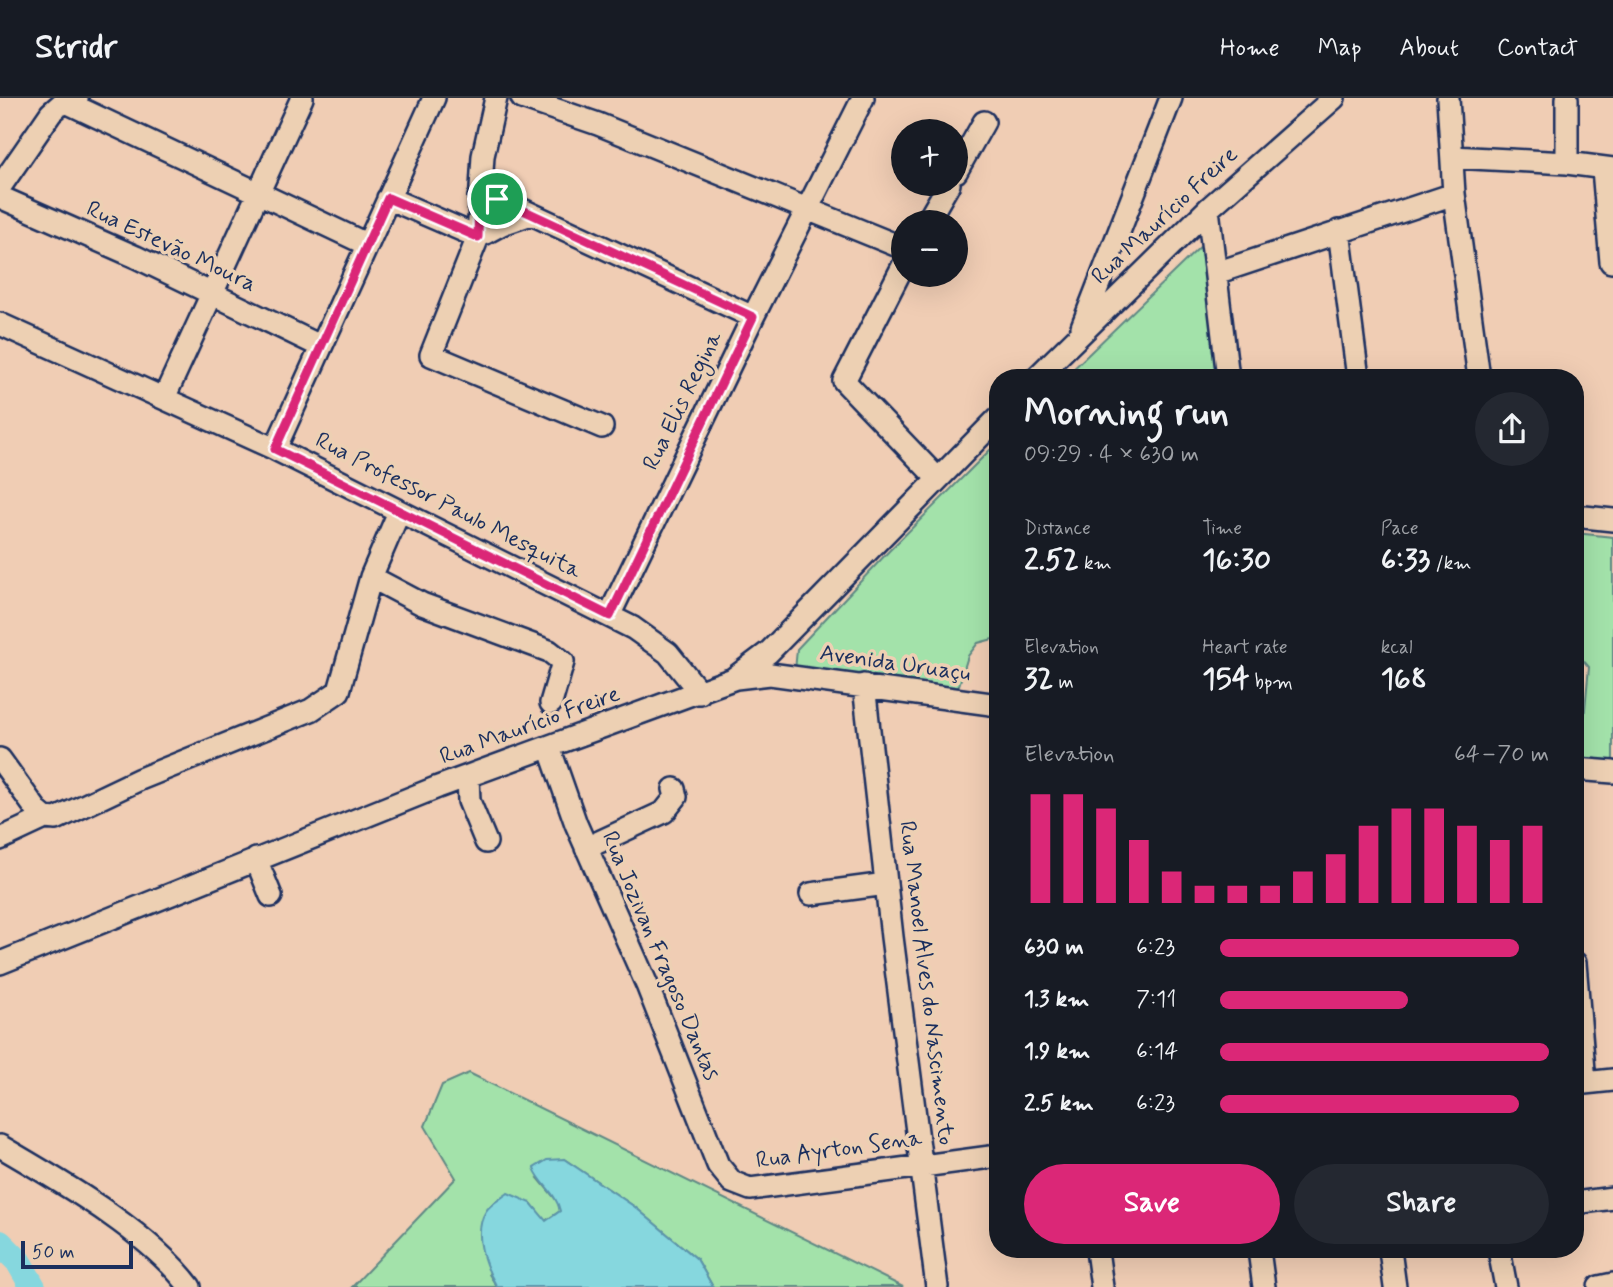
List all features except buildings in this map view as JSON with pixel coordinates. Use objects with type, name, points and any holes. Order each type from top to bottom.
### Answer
[{"type":"street","points":[[164,398],[302,98]]},
{"type":"street","points":[[275,449],[366,244],[435,98]]},
{"type":"street","points":[[496,98],[483,156],[478,237],[431,356],[602,428]]},
{"type":"street","points":[[522,98],[598,124],[891,243]]},
{"type":"street","name":"Rua Elis Regina","points":[[610,616],[753,317],[863,98]]},
{"type":"street","points":[[1080,332],[1171,98]]},
{"type":"street","name":"Rua Maurício Freire","points":[[1045,369],[1208,209],[1334,98]]},
{"type":"street","points":[[1448,98],[1454,194],[1478,369]]},
{"type":"street","points":[[1567,98],[1567,163]]},
{"type":"street","points":[[0,187],[46,120],[73,100],[366,244]]},
{"type":"street","points":[[968,151],[984,122]]},
{"type":"street","points":[[1452,157],[1567,163],[1608,169],[1611,262]]},
{"type":"street","points":[[1216,273],[1454,194]]},
{"type":"street","name":"Rua Estevão Moura","points":[[0,197],[136,257],[320,346]]},
{"type":"street","points":[[479,197],[497,199],[753,317]]},
{"type":"street","points":[[388,198],[478,237]]},
{"type":"street","points":[[1208,209],[1227,369]]},
{"type":"street","points":[[478,237],[502,224],[531,214]]},
{"type":"street","points":[[1339,231],[1357,369]]},
{"type":"street","points":[[892,287],[848,368],[845,382],[938,479]]},
{"type":"street","name":"Rua Professor Paulo Mesquita","points":[[0,324],[275,449],[633,628],[668,653],[700,693]]},
{"type":"street","name":"Rua Maurício Freire","points":[[0,963],[468,776],[733,679],[781,639],[989,427]]},
{"type":"street","points":[[0,839],[45,818],[61,818],[140,779],[312,710],[332,699],[342,683],[371,577],[399,512]]},
{"type":"street","points":[[1584,517],[1613,520]]},
{"type":"street","points":[[371,577],[422,604],[550,651],[563,662],[551,703]]},
{"type":"street","points":[[781,639],[776,656],[778,668],[786,676]]},
{"type":"street","name":"Avenida Uruaçu","points":[[733,679],[770,674],[989,704]]},
{"type":"street","name":"Rua Manoel Alves do Nascimento","points":[[864,685],[886,884],[937,1287]]},
{"type":"street","name":"Rua Jozivan Fragoso Dantas","points":[[549,747],[586,848],[647,985],[718,1165],[732,1182]]},
{"type":"street","points":[[0,759],[45,818]]},
{"type":"street","points":[[1584,770],[1613,772]]},
{"type":"street","points":[[468,776],[469,801],[486,842]]},
{"type":"street","points":[[586,848],[664,812],[676,797],[674,789]]},
{"type":"street","points":[[256,859],[271,896]]},
{"type":"street","points":[[811,894],[886,884]]},
{"type":"street","points":[[1584,1083],[1613,1080]]},
{"type":"street","points":[[0,1146],[132,1232],[176,1269],[190,1287]]},
{"type":"street","name":"Rua Ayrton Sena","points":[[732,1182],[750,1189],[989,1157]]},
{"type":"street","points":[[1584,1202],[1613,1198]]},
{"type":"street","points":[[1098,1258],[1102,1287]]},
{"type":"street","points":[[1260,1258],[1264,1287]]},
{"type":"street","points":[[1391,1258],[1395,1287]]},
{"type":"street","points":[[1501,1258],[1506,1287]]},
{"type":"street","points":[[1599,1287],[1613,1284]]},
{"type":"green space","points":[[1205,242],[1218,369],[1073,369]]},
{"type":"green space","points":[[989,451],[989,640],[978,643],[968,656],[957,692],[795,671],[797,649],[889,551]]},
{"type":"green space","points":[[1584,534],[1613,537],[1613,764],[1584,761],[1584,719],[1589,667],[1584,661]]},
{"type":"green space","points":[[469,1073],[903,1287],[713,1287],[697,1259],[635,1207],[564,1159],[538,1178],[558,1202],[560,1211],[545,1221],[531,1203],[489,1274],[497,1287],[352,1287],[456,1178],[425,1126],[442,1085]]},
{"type":"water","points":[[564,1159],[635,1207],[697,1259],[713,1287],[497,1287],[488,1270],[480,1239],[486,1211],[508,1193],[531,1203],[546,1221],[560,1211],[556,1199],[534,1168],[547,1160]]},
{"type":"waterway","points":[[0,1243],[18,1261],[33,1287]]},
{"type":"route","points":[[479,197],[497,199],[753,317],[610,616],[519,573],[275,449],[388,198],[478,237],[479,197]]}]
